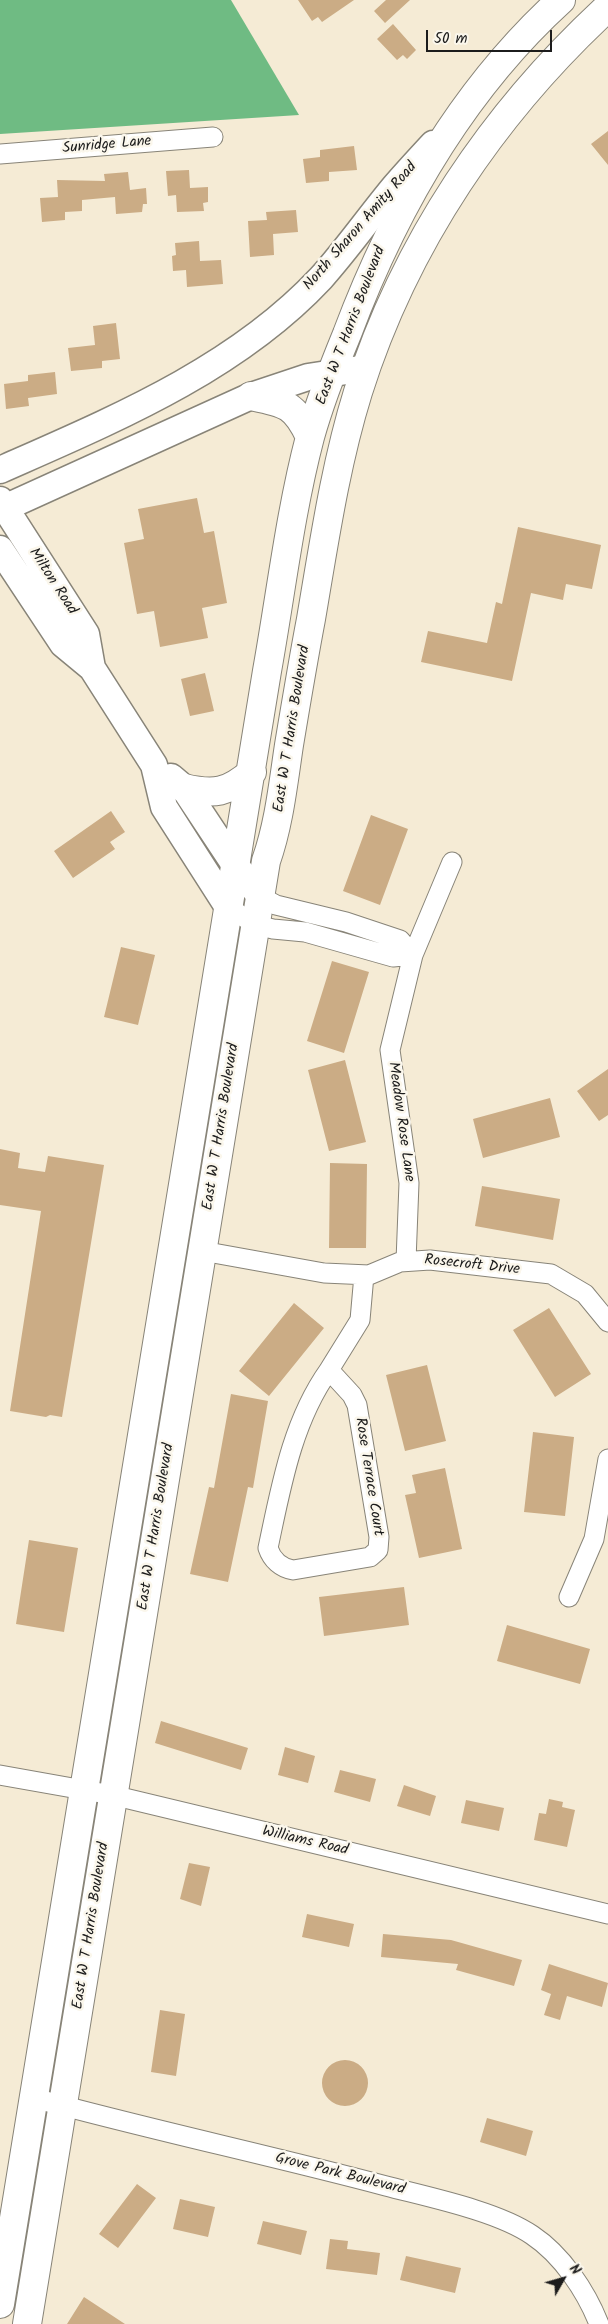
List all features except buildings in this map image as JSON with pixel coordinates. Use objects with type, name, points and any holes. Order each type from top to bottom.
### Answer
[{"type":"main road","name":"East W T Harris Boulevard","points":[[0,2304],[228,907],[297,499],[310,437],[330,374],[364,286],[385,242],[454,122],[498,63],[527,31],[561,0]]},
{"type":"main road","name":"East W T Harris Boulevard","points":[[27,2324],[266,861],[276,834],[294,718],[337,473],[366,368],[392,304],[427,233],[452,189],[494,130],[530,86],[557,56],[608,7]]},
{"type":"main road","name":"North Sharon Amity Road","points":[[0,470],[150,401],[210,367],[251,339],[320,278],[396,185],[454,122]]},
{"type":"main road","points":[[2,506],[250,396],[308,377],[366,368]]},
{"type":"main road","points":[[250,396],[271,400],[296,411],[310,437]]},
{"type":"main road","name":"Milton Road","points":[[2,506],[86,634],[92,668]]},
{"type":"main road","name":"Milton Road","points":[[0,549],[63,644],[92,668],[154,765],[164,807],[228,907]]},
{"type":"main road","name":"Milton Road","points":[[154,765],[184,788],[235,865],[261,897]]},
{"type":"main road","points":[[184,788],[210,793],[222,791],[241,781],[252,772]]},
{"type":"street","name":"Sunridge Lane","points":[[0,154],[213,137]]},
{"type":"street","name":"Meadow Rose Lane","points":[[406,1261],[409,1183],[390,1050],[413,955],[452,862]]},
{"type":"street","points":[[261,897],[276,905],[346,922],[400,940],[413,955]]},
{"type":"street","points":[[228,907],[256,925],[305,932],[393,957],[413,955]]},
{"type":"street","name":"Rosecroft Drive","points":[[202,1251],[324,1273],[364,1275],[406,1261],[430,1260],[551,1274],[585,1294],[608,1322]]},
{"type":"street","name":"Rose Terrace Court","points":[[329,1370],[352,1395],[357,1405],[379,1537],[378,1550],[370,1557],[293,1570],[286,1569],[276,1561],[268,1548],[284,1474],[309,1401],[360,1320],[364,1275]]},
{"type":"street","points":[[569,1597],[594,1538],[608,1459]]},
{"type":"street","name":"Williams Road","points":[[0,1776],[112,1795],[608,1914]]},
{"type":"street","name":"Grove Park Boulevard","points":[[34,2098],[365,2181],[460,2206],[513,2224],[532,2235],[564,2265],[584,2292],[599,2324]]},
{"type":"green space","points":[[0,0],[231,0],[299,115],[0,134]]}]
